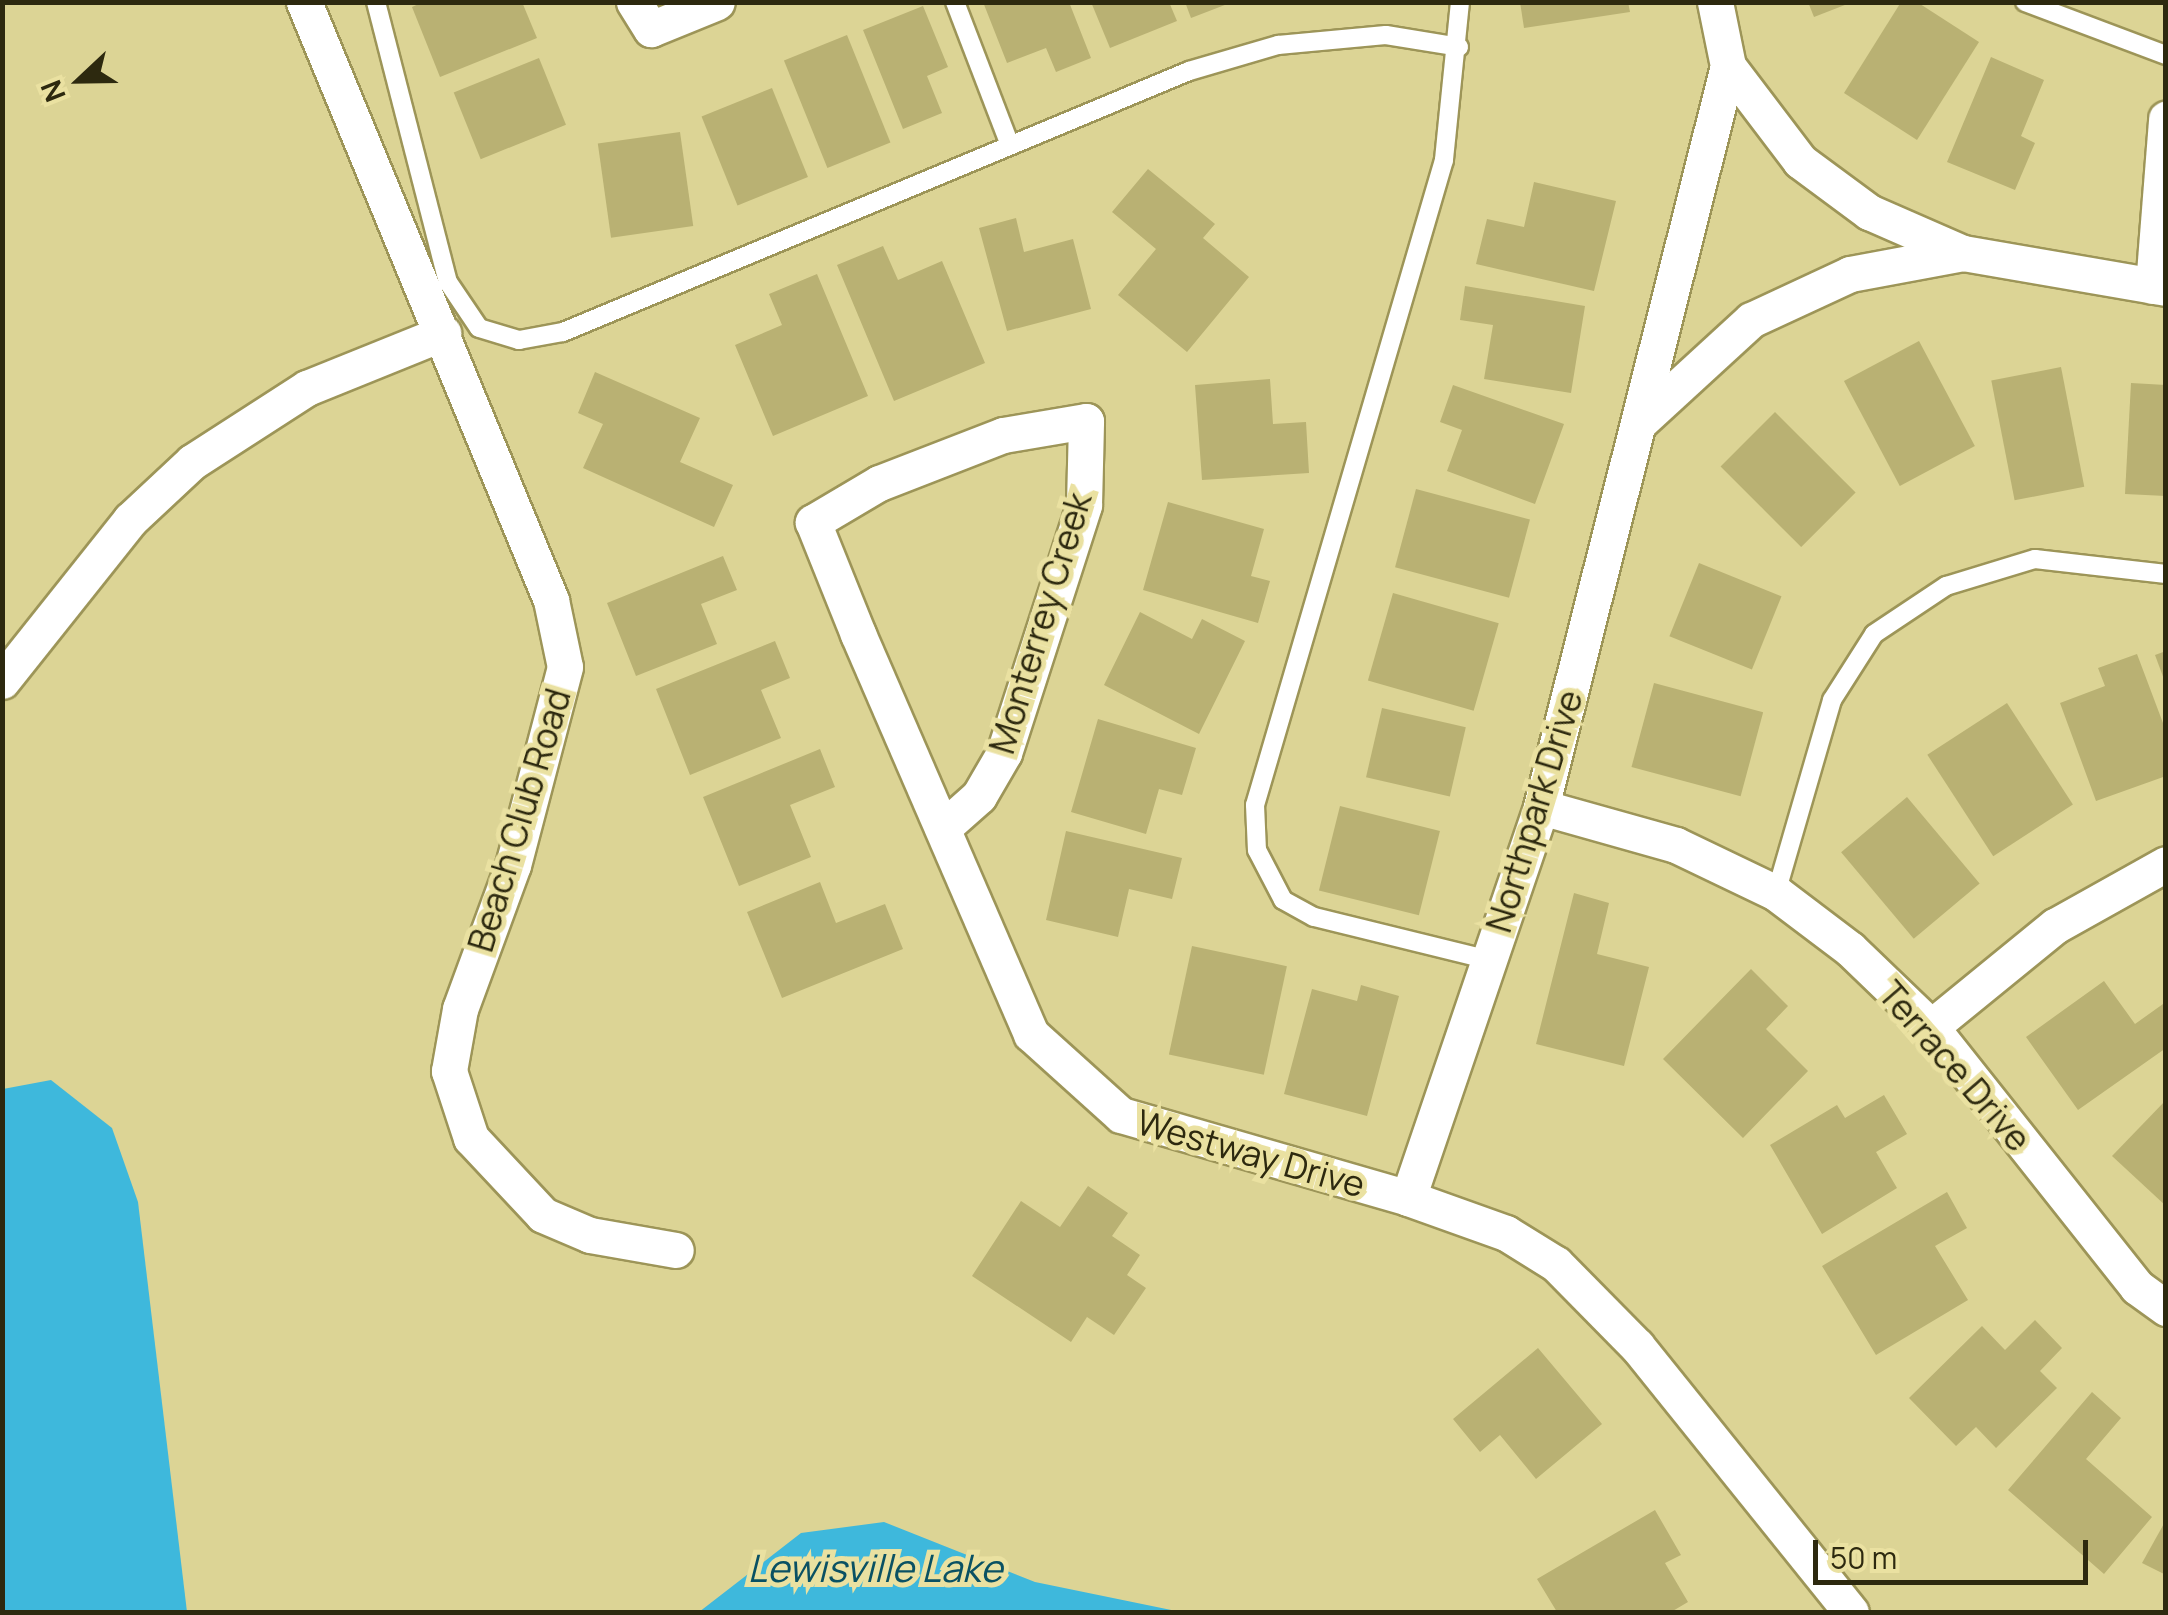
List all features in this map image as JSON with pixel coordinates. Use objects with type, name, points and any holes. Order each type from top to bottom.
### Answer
[{"type":"street","name":"Beach Club Road","points":[[304,2],[551,600],[565,667],[450,1070],[472,1138],[543,1214],[590,1234],[676,1250]]},
{"type":"street","points":[[642,16],[717,2]]},
{"type":"street","points":[[1715,2],[1728,66],[1800,161],[1869,212],[1963,253],[2159,287],[2166,118]]},
{"type":"street","name":"Northpark Drive","points":[[1408,1198],[1541,807],[1642,420],[1728,66]]},
{"type":"street","points":[[1642,420],[1751,320],[1850,274],[1963,253]]},
{"type":"street","points":[[2,681],[130,520],[192,462],[307,388],[443,333]]},
{"type":"street","name":"Monterrey Creek","points":[[943,828],[978,796],[1004,753],[1084,505],[1086,421],[1003,435]]},
{"type":"street","name":"Westway Drive","points":[[1003,435],[879,482],[813,522],[1031,1034],[1072,1078],[1121,1115],[1408,1198],[1506,1233],[1599,1304],[1851,1612]]},
{"type":"street","name":"Terrace Drive","points":[[1541,807],[1676,846],[1776,893],[1931,1027],[2137,1287],[2166,1308]]},
{"type":"street","points":[[1931,1027],[2056,926],[2161,876]]},
{"type":"lane","points":[[376,2],[448,282],[479,328],[519,340],[563,332],[1010,144],[1278,45],[1386,34],[1459,46]]},
{"type":"lane","points":[[955,2],[1010,144]]},
{"type":"lane","points":[[1460,2],[1459,46],[1444,160],[1255,805],[1257,850],[1283,900],[1314,917],[1489,960]]},
{"type":"lane","points":[[2025,2],[2166,54]]},
{"type":"lane","points":[[1776,893],[1832,700],[1874,634],[1946,586],[2035,559],[2166,574]]},
{"type":"water","points":[[51,1080],[112,1128],[138,1202],[187,1612],[3,1612],[3,1089]]},
{"type":"water","name":"Lewisville Lake","points":[[884,1522],[1035,1582],[1181,1612],[699,1612],[801,1533]]},
{"type":"building","points":[[423,2],[522,2],[537,38],[440,77],[412,7]]},
{"type":"building","points":[[983,2],[1069,2],[1091,58],[1056,72],[1046,48],[1007,63]]},
{"type":"building","points":[[1091,2],[1169,2],[1177,21],[1110,48]]},
{"type":"building","points":[[1185,2],[1230,2],[1230,3],[1191,18]]},
{"type":"building","points":[[1520,2],[1628,2],[1630,12],[1524,28]]},
{"type":"building","points":[[1808,2],[1850,2],[1850,3],[1814,17]]},
{"type":"building","points":[[1901,2],[1917,2],[1979,42],[1917,140],[1844,93]]},
{"type":"building","points":[[923,6],[948,67],[927,76],[942,113],[903,129],[863,30]]},
{"type":"building","points":[[847,35],[890,143],[827,168],[784,60]]},
{"type":"building","points":[[1991,57],[2044,80],[2021,136],[2035,143],[2015,190],[1947,162]]},
{"type":"building","points":[[539,58],[566,125],[481,159],[454,92]]},
{"type":"building","points":[[772,88],[808,177],[737,205],[702,116]]},
{"type":"building","points":[[680,132],[693,226],[611,238],[598,144]]},
{"type":"building","points":[[1148,169],[1215,224],[1203,238],[1249,277],[1187,352],[1118,295],[1156,249],[1112,212]]},
{"type":"building","points":[[1534,182],[1616,201],[1594,291],[1476,264],[1487,219],[1524,227]]},
{"type":"building","points":[[1016,218],[1024,252],[1073,239],[1091,309],[1007,331],[979,228]]},
{"type":"building","points":[[883,246],[898,280],[942,261],[985,363],[894,401],[837,265]]},
{"type":"building","points":[[817,274],[868,396],[773,436],[735,345],[782,325],[769,294]]},
{"type":"building","points":[[1465,286],[1585,306],[1571,393],[1484,379],[1493,325],[1460,320]]},
{"type":"building","points":[[1919,341],[1975,446],[1900,486],[1844,381]]},
{"type":"building","points":[[2061,367],[2084,487],[2015,500],[1991,381]]},
{"type":"building","points":[[595,372],[700,418],[680,462],[733,485],[714,527],[583,468],[603,424],[578,413]]},
{"type":"building","points":[[1270,379],[1273,424],[1306,422],[1309,473],[1202,480],[1195,385]]},
{"type":"building","points":[[2131,383],[2166,385],[2166,496],[2125,494]]},
{"type":"building","points":[[1453,385],[1564,424],[1535,504],[1447,471],[1462,430],[1440,422]]},
{"type":"building","points":[[1775,412],[1856,493],[1801,547],[1721,466]]},
{"type":"building","points":[[1416,489],[1530,520],[1509,598],[1395,567]]},
{"type":"building","points":[[1168,502],[1264,529],[1251,576],[1270,581],[1258,623],[1143,590]]},
{"type":"building","points":[[723,556],[737,590],[701,604],[717,644],[636,676],[607,603]]},
{"type":"building","points":[[1699,563],[1782,596],[1752,670],[1669,636]]},
{"type":"building","points":[[1393,593],[1499,623],[1474,711],[1368,680]]},
{"type":"building","points":[[1140,612],[1192,639],[1202,619],[1245,641],[1199,734],[1104,685]]},
{"type":"building","points":[[775,641],[790,678],[761,690],[781,738],[690,775],[656,689]]},
{"type":"building","points":[[2166,651],[2166,682],[2165,682],[2155,655]]},
{"type":"building","points":[[2137,654],[2166,731],[2166,776],[2096,801],[2060,703],[2105,686],[2098,668]]},
{"type":"building","points":[[1654,683],[1763,712],[1741,796],[1631,767]]},
{"type":"building","points":[[2007,703],[2073,804],[1993,856],[1927,755]]},
{"type":"building","points":[[1382,708],[1466,727],[1450,797],[1366,777]]},
{"type":"building","points":[[1098,719],[1196,748],[1182,795],[1159,789],[1146,834],[1071,812]]},
{"type":"building","points":[[820,749],[835,787],[790,805],[811,857],[739,886],[703,797]]},
{"type":"building","points":[[1907,797],[1980,884],[1914,939],[1841,852]]},
{"type":"building","points":[[1340,806],[1440,831],[1419,915],[1319,890]]},
{"type":"building","points":[[1066,831],[1182,858],[1172,899],[1129,889],[1118,937],[1046,920]]},
{"type":"building","points":[[820,882],[836,923],[885,904],[903,949],[782,998],[747,912]]},
{"type":"building","points":[[1574,893],[1609,903],[1597,954],[1649,967],[1624,1066],[1536,1044]]},
{"type":"building","points":[[1192,946],[1287,966],[1264,1075],[1169,1055]]},
{"type":"building","points":[[1751,969],[1788,1006],[1766,1029],[1808,1071],[1743,1138],[1663,1059]]},
{"type":"building","points":[[2104,981],[2135,1024],[2163,1004],[2166,1048],[2078,1110],[2026,1037]]},
{"type":"building","points":[[1361,985],[1399,996],[1367,1116],[1284,1094],[1312,989],[1357,1001]]},
{"type":"building","points":[[1884,1095],[1907,1134],[1876,1152],[1897,1188],[1822,1234],[1770,1145],[1837,1105],[1845,1118]]},
{"type":"building","points":[[2166,1100],[2166,1206],[2112,1156]]},
{"type":"building","points":[[1088,1186],[1128,1213],[1112,1236],[1140,1255],[1127,1275],[1146,1288],[1114,1335],[1087,1317],[1071,1342],[972,1276],[1021,1201],[1060,1227]]},
{"type":"building","points":[[1947,1192],[1967,1228],[1935,1246],[1968,1300],[1876,1355],[1822,1266]]},
{"type":"building","points":[[2035,1320],[2062,1348],[2040,1371],[2057,1388],[1996,1448],[1976,1427],[1956,1446],[1909,1398],[1982,1326],[2005,1350]]},
{"type":"building","points":[[1538,1348],[1602,1424],[1536,1479],[1500,1435],[1480,1452],[1453,1419]]},
{"type":"building","points":[[2092,1392],[2121,1418],[2086,1459],[2152,1517],[2104,1574],[2008,1490]]},
{"type":"building","points":[[1655,1510],[1681,1555],[1665,1563],[1688,1602],[1671,1612],[1557,1612],[1537,1579]]},
{"type":"building","points":[[2166,1520],[2166,1575],[2142,1563]]}]
